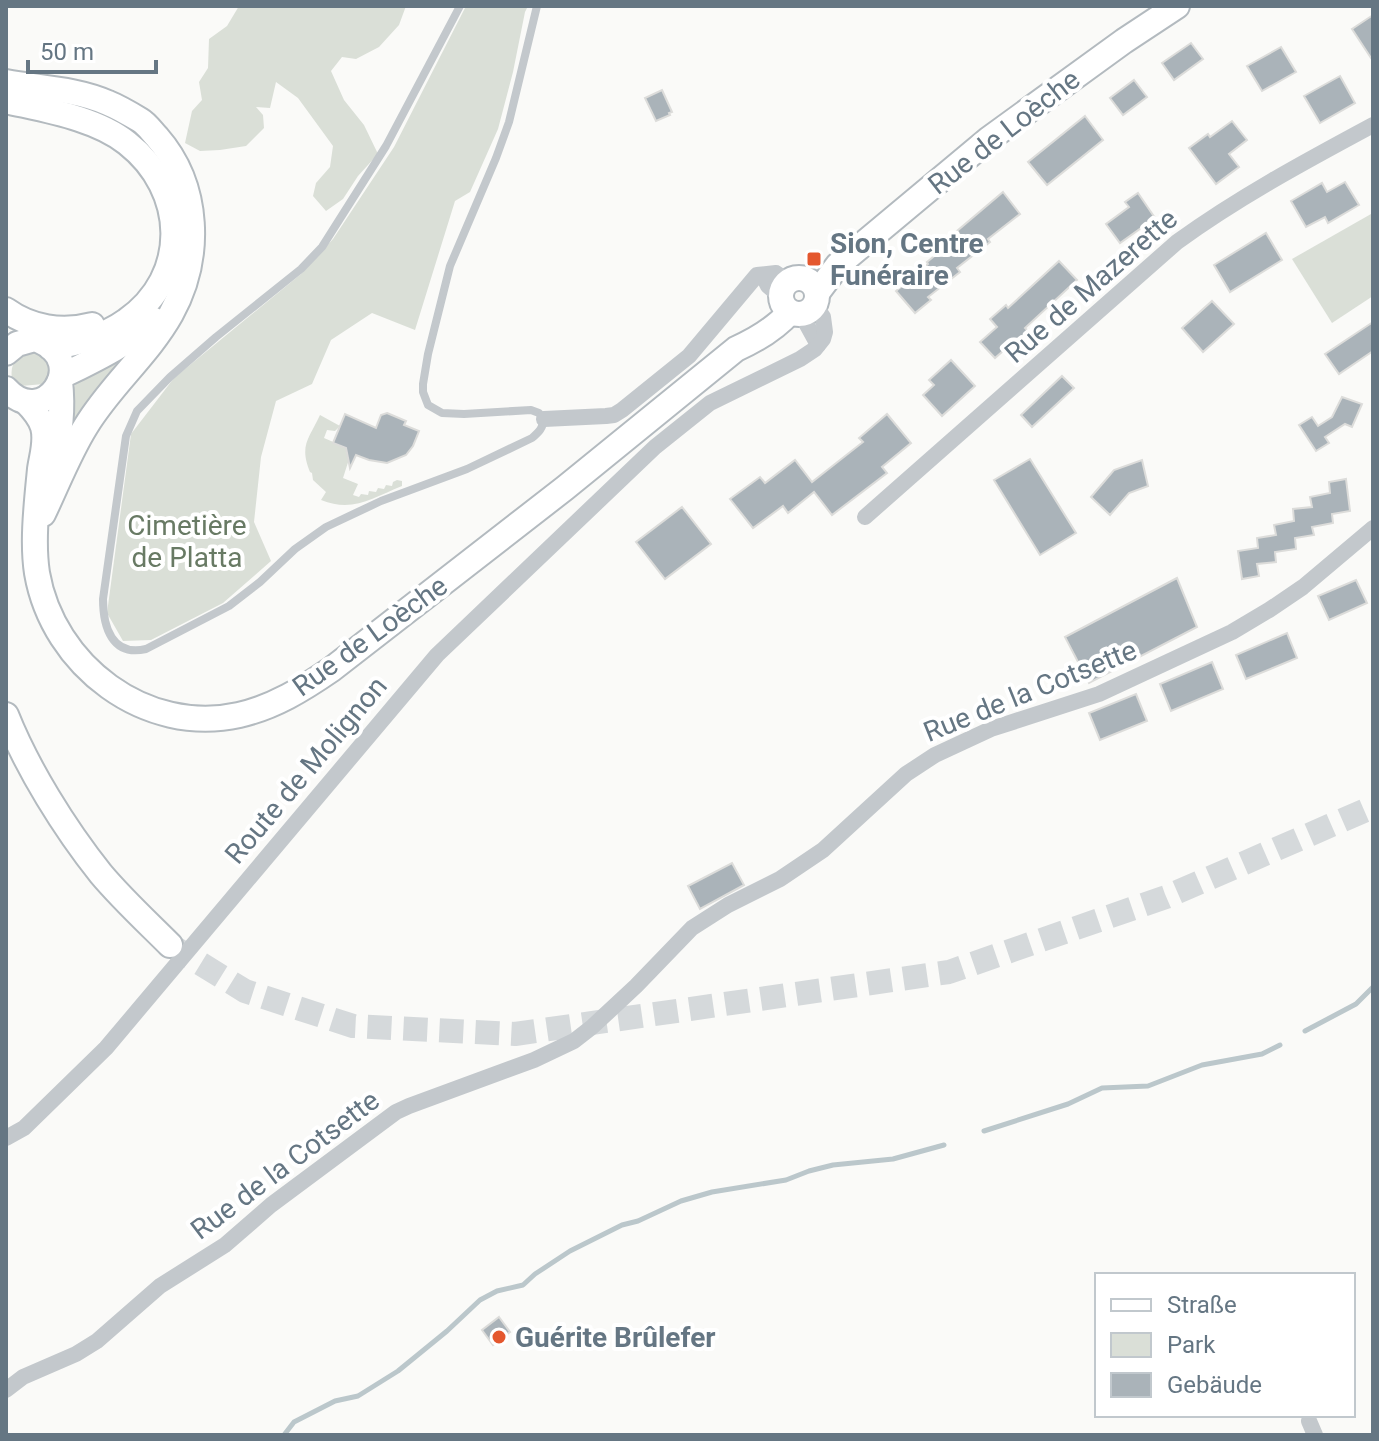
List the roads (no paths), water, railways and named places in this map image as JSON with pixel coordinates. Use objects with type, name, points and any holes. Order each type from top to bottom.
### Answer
[{"type":"street","name":"Rue de Loèche","points":[[14,399],[37,414],[43,426],[45,443],[40,467],[36,560],[43,596],[61,634],[85,666],[127,699],[172,716],[200,719],[238,715],[259,709],[308,686],[332,669],[626,440],[736,349],[781,322],[798,298],[989,139],[1177,6]]},
{"type":"street","points":[[6,353],[17,344],[94,338],[123,324],[148,302],[159,287],[173,250],[174,232],[166,191],[152,167],[126,142],[93,124],[7,89]]},
{"type":"street","points":[[7,89],[60,90],[106,102],[142,121],[167,148],[184,180],[191,205],[191,250],[179,297],[164,325],[86,425],[36,527]]},
{"type":"street","name":"Rue de Mazerette","points":[[865,517],[1177,242],[1250,193],[1373,125]]},
{"type":"street","points":[[6,310],[22,320],[45,327],[72,329],[98,324],[139,299],[169,262]]},
{"type":"street","points":[[544,419],[598,417],[614,415],[622,410],[689,356],[757,275],[776,273],[798,298]]},
{"type":"street","points":[[61,379],[131,339],[179,297]]},
{"type":"street","name":"Route de Molignon","points":[[6,1138],[24,1128],[106,1048],[437,655],[655,447],[710,403],[800,359],[818,345],[798,298]]},
{"type":"street","points":[[6,324],[57,354],[61,363],[61,379],[56,390],[45,399],[14,399]]},
{"type":"street","name":"Rue de Loèche","points":[[39,490],[48,477],[56,451],[62,403],[61,379]]},
{"type":"street","name":"Rue de la Cotsette","points":[[6,1390],[23,1377],[93,1344],[160,1286],[225,1245],[271,1205],[396,1112],[546,1056],[574,1041],[636,986],[692,928],[721,909],[780,879],[823,850],[921,763],[991,729],[1099,694],[1232,632],[1303,587],[1373,528]]},
{"type":"street","points":[[6,715],[42,787],[101,874],[170,945]]},
{"type":"lane","points":[[460,6],[386,146],[322,247],[301,269],[175,372],[137,411],[126,436],[103,599],[110,634],[124,649],[135,652],[146,649],[242,597],[295,549],[326,527],[381,501],[491,458],[540,432],[544,419],[531,410],[442,413],[428,405],[423,392],[428,354],[450,266],[509,122],[537,6]]},
{"type":"waterway","points":[[1305,1031],[1356,1004],[1373,987]]},
{"type":"waterway","points":[[984,1131],[1068,1104],[1102,1088],[1148,1086],[1202,1065],[1262,1054],[1280,1045]]},
{"type":"waterway","points":[[284,1435],[294,1422],[335,1401],[358,1396],[398,1371],[480,1300],[497,1291],[523,1285],[570,1251],[622,1225],[712,1192],[786,1180],[833,1165],[893,1159],[944,1145]]},
{"type":"tunnel","points":[[170,945],[245,991],[353,1026],[515,1034],[949,972],[1166,897],[1373,807]]},
{"type":"place","name":"Sion, Centre Funéraire","points":[[814,259]]},
{"type":"place","name":"Guérite Brûlefer","points":[[499,1337]]},
{"type":"park label","name":"Cimetière de Platta","points":[[187,541]]}]
